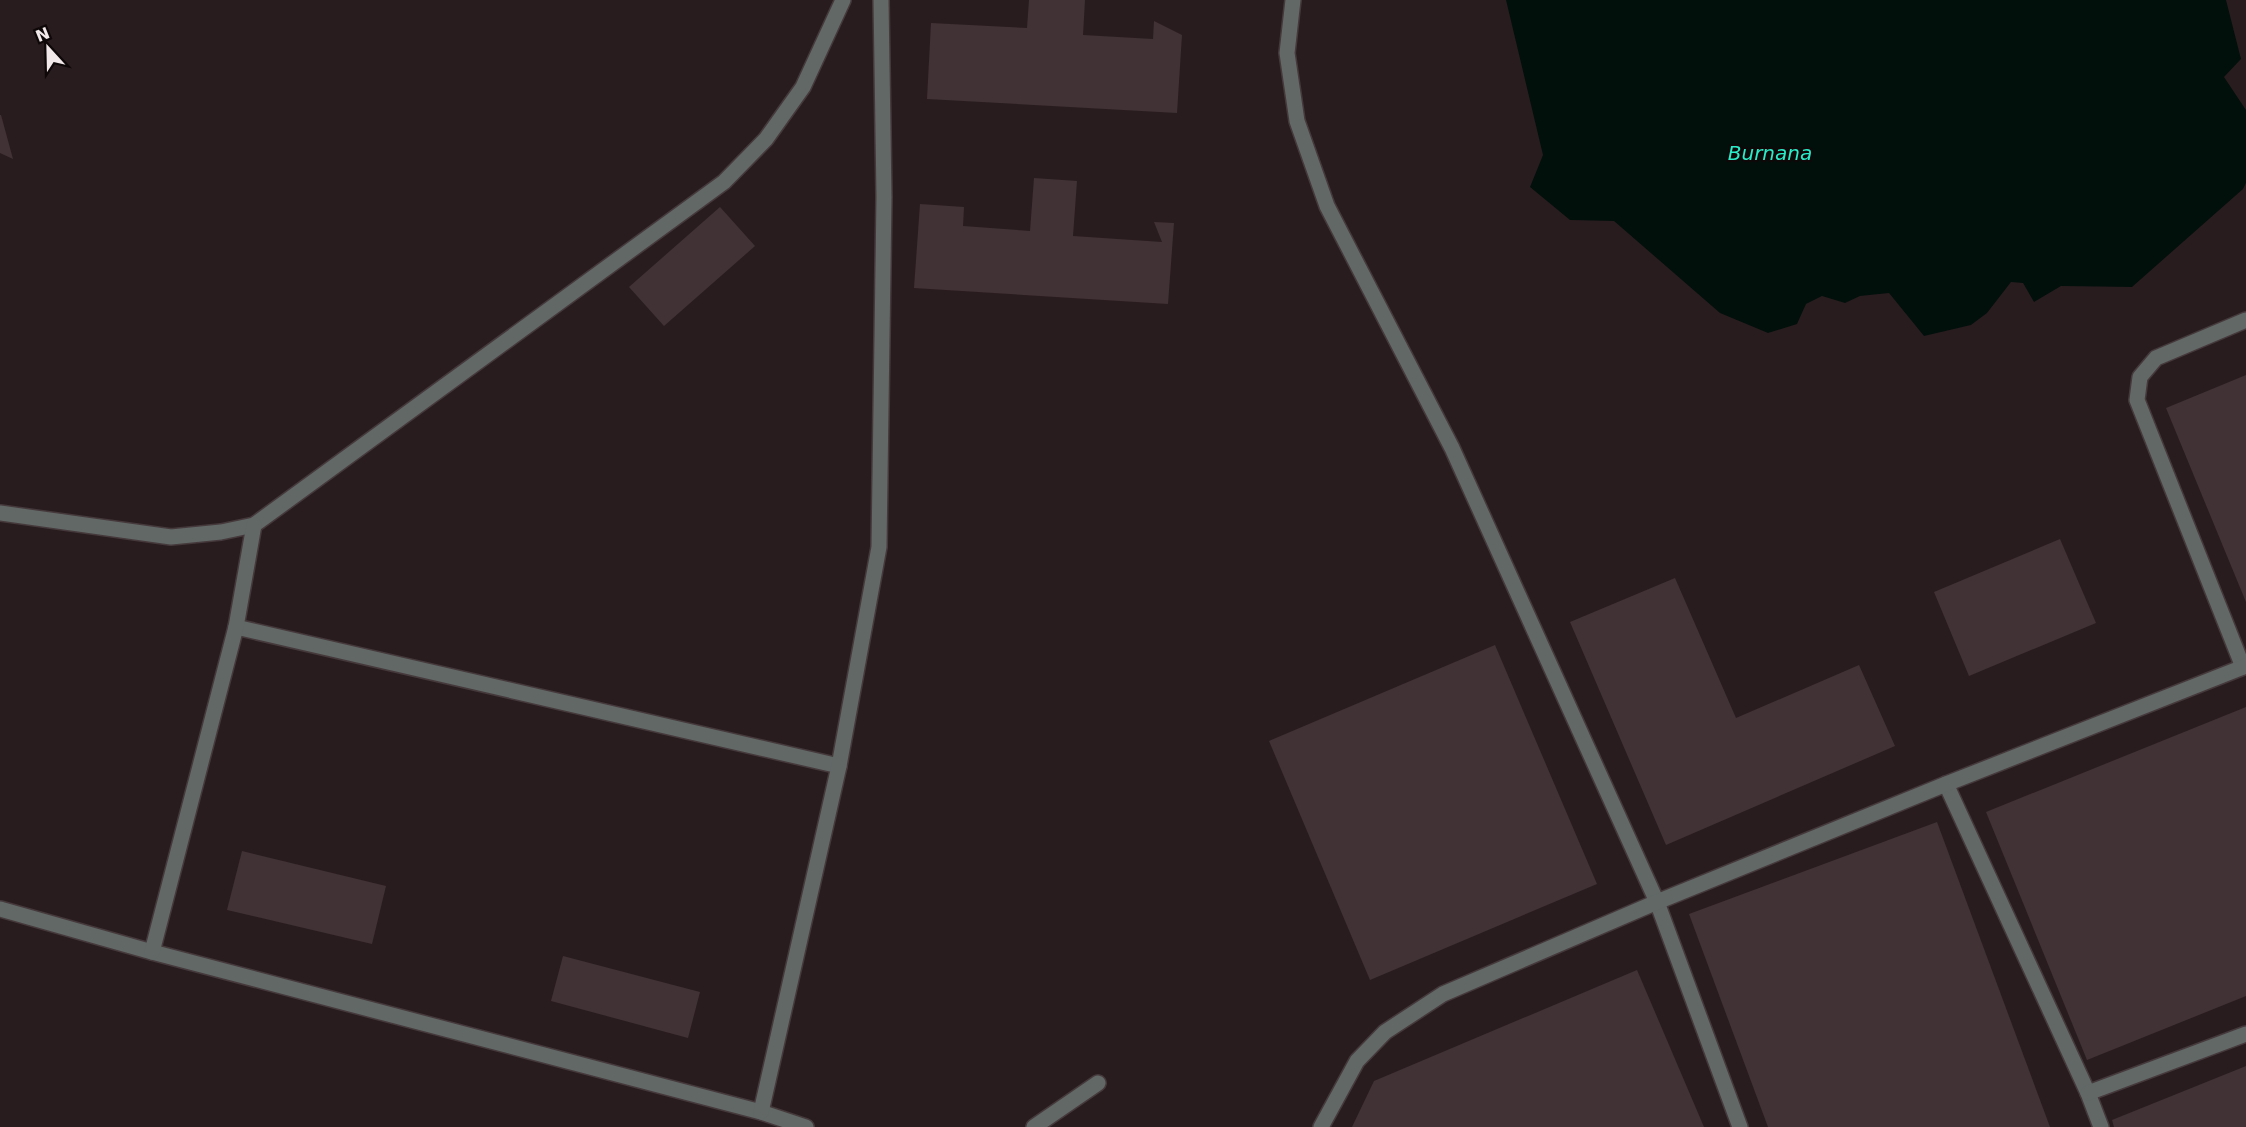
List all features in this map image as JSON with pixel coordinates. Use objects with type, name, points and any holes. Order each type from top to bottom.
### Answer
[{"type":"street","points":[[0,513],[171,537],[221,532],[254,525],[724,182],[766,139],[803,87],[843,0]]},
{"type":"street","points":[[761,1112],[839,766],[879,547],[885,197],[881,0]]},
{"type":"street","points":[[1293,0],[1287,54],[1297,121],[1327,206],[1452,448],[1657,902],[1740,1127]]},
{"type":"street","points":[[1321,1127],[1358,1061],[1385,1032],[1443,994],[1657,902],[1946,784],[2244,667],[2137,400],[2140,377],[2156,358],[2246,320]]},
{"type":"street","points":[[152,952],[237,627],[254,525]]},
{"type":"street","points":[[237,627],[839,766]]},
{"type":"street","points":[[1946,784],[2088,1093],[2101,1127]]},
{"type":"street","points":[[0,909],[152,952],[761,1112],[806,1127]]},
{"type":"street","points":[[2088,1093],[2246,1034]]},
{"type":"street","points":[[1034,1127],[1098,1083]]},
{"type":"water","name":"Burnana","points":[[1506,0],[2226,0],[2241,59],[2224,77],[2246,110],[2246,183],[2243,189],[2132,287],[2061,286],[2034,302],[2023,283],[2011,282],[1987,313],[1971,325],[1924,336],[1889,293],[1860,296],[1845,303],[1822,296],[1806,304],[1797,324],[1768,333],[1720,313],[1614,221],[1570,220],[1530,187],[1543,155]]},
{"type":"building","points":[[1029,0],[1085,0],[1083,35],[1153,39],[1154,21],[1182,35],[1177,113],[927,99],[931,23],[1027,28]]},
{"type":"building","points":[[1,115],[13,159],[0,153]]},
{"type":"building","points":[[1034,178],[1077,181],[1073,236],[1162,242],[1154,222],[1174,223],[1168,304],[914,288],[920,204],[964,207],[963,226],[1030,231]]},
{"type":"building","points":[[720,207],[755,246],[664,326],[629,287]]},
{"type":"building","points":[[2246,375],[2246,602],[2166,408]]},
{"type":"building","points":[[2060,539],[2096,623],[1969,676],[1934,592]]},
{"type":"building","points":[[1675,578],[1736,718],[1859,665],[1895,746],[1666,845],[1570,622]]},
{"type":"building","points":[[1495,645],[1597,884],[1370,980],[1269,741]]},
{"type":"building","points":[[2246,707],[2246,996],[2087,1060],[1986,812]]},
{"type":"building","points":[[1937,822],[2050,1127],[1768,1127],[1689,914]]},
{"type":"building","points":[[242,851],[386,886],[372,944],[227,910]]},
{"type":"building","points":[[563,956],[700,992],[688,1038],[551,1001]]},
{"type":"building","points":[[1637,970],[1704,1127],[1352,1127],[1374,1081]]},
{"type":"building","points":[[2246,1066],[2246,1127],[2114,1127],[2112,1120]]}]
